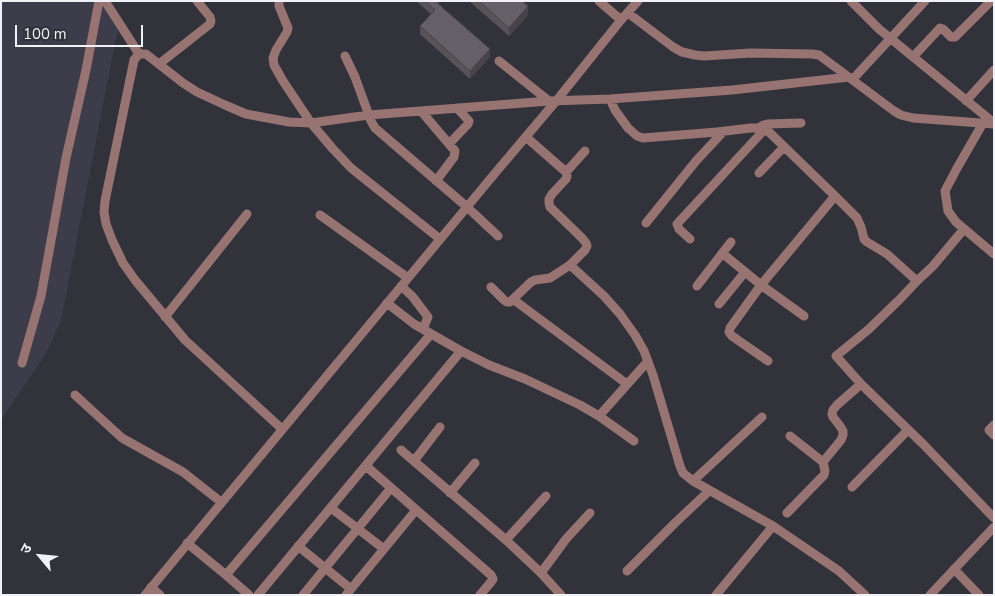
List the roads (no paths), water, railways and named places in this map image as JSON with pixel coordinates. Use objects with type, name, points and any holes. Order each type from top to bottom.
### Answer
[{"type":"street","points":[[22,363],[41,296],[66,158],[99,1]]},
{"type":"street","points":[[106,1],[139,54]]},
{"type":"street","points":[[279,1],[279,6],[288,28],[276,50],[273,58],[274,65],[311,123],[351,168],[440,239]]},
{"type":"street","points":[[598,1],[682,52],[704,56],[751,53],[812,54],[825,59],[901,115],[913,118],[994,124]]},
{"type":"street","points":[[145,595],[526,137],[553,100],[638,1]]},
{"type":"street","points":[[851,1],[879,29],[994,124]]},
{"type":"street","points":[[139,54],[146,54],[197,92],[246,114],[289,122],[311,123],[369,115],[553,100],[610,99],[732,90],[851,78],[926,1]]},
{"type":"street","points":[[913,57],[940,28],[951,37],[955,37],[990,1]]},
{"type":"street","points":[[159,64],[210,24],[210,17],[200,2]]},
{"type":"street","points":[[139,54],[134,60],[105,201],[106,224],[112,240],[134,280],[185,340],[282,430]]},
{"type":"street","points":[[345,56],[375,128],[498,236]]},
{"type":"street","points":[[499,61],[553,100]]},
{"type":"street","points":[[966,101],[994,70]]},
{"type":"street","points":[[610,99],[615,110],[628,128],[637,136],[644,138],[762,129],[769,132],[859,222],[864,239],[887,254],[917,281]]},
{"type":"street","points":[[449,144],[469,121],[457,108]]},
{"type":"street","points":[[421,111],[455,150],[456,154],[436,181]]},
{"type":"street","points":[[690,239],[679,229],[677,224],[762,129],[763,125],[801,123]]},
{"type":"street","points":[[983,123],[956,170],[946,192],[948,211],[956,222],[994,254]]},
{"type":"street","points":[[646,223],[696,161],[723,132]]},
{"type":"street","points":[[491,287],[507,302],[510,302],[531,282],[550,278],[570,265],[586,250],[587,246],[550,207],[549,199],[566,179],[566,172],[526,137]]},
{"type":"street","points":[[759,173],[784,146]]},
{"type":"street","points":[[566,172],[585,151]]},
{"type":"street","points":[[768,361],[732,336],[729,332],[730,328],[760,285],[835,196]]},
{"type":"street","points":[[165,317],[247,214]]},
{"type":"street","points":[[320,215],[408,278]]},
{"type":"street","points":[[964,229],[933,266],[900,299],[869,329],[836,356],[861,384],[924,445],[994,518]]},
{"type":"street","points":[[697,286],[731,242]]},
{"type":"street","points":[[722,253],[760,285],[804,316]]},
{"type":"street","points":[[570,265],[604,296],[620,314],[644,351],[680,466],[684,473],[709,491],[773,526],[839,571],[865,595]]},
{"type":"street","points":[[719,304],[745,272]]},
{"type":"street","points":[[401,286],[412,296],[428,317],[423,330]]},
{"type":"street","points":[[514,300],[627,384]]},
{"type":"street","points":[[387,303],[423,330],[489,365],[580,405],[599,416],[634,442]]},
{"type":"street","points":[[226,575],[431,334]]},
{"type":"street","points":[[258,595],[461,351]]},
{"type":"street","points":[[599,416],[648,361]]},
{"type":"street","points":[[823,462],[843,435],[843,431],[833,417],[833,410],[861,384]]},
{"type":"street","points":[[75,394],[122,438],[183,472],[221,502]]},
{"type":"street","points":[[693,481],[762,416]]},
{"type":"street","points":[[994,424],[989,430],[994,435]]},
{"type":"street","points":[[414,461],[440,427]]},
{"type":"street","points":[[852,488],[908,430]]},
{"type":"street","points":[[788,512],[824,474],[825,470],[823,462],[790,436]]},
{"type":"street","points":[[401,450],[506,540],[541,573],[557,593]]},
{"type":"street","points":[[450,493],[476,463]]},
{"type":"street","points":[[366,466],[491,575],[493,578],[491,582],[480,595]]},
{"type":"street","points":[[303,595],[390,488]]},
{"type":"street","points":[[627,571],[709,491]]},
{"type":"street","points":[[506,540],[546,496]]},
{"type":"street","points":[[331,508],[384,549]]},
{"type":"street","points":[[298,546],[325,568],[349,592],[416,510]]},
{"type":"street","points":[[541,573],[566,538],[590,514]]},
{"type":"street","points":[[716,595],[773,526]]},
{"type":"street","points":[[930,595],[994,527]]},
{"type":"street","points":[[187,543],[249,595]]},
{"type":"street","points":[[954,569],[979,595]]},
{"type":"street","points":[[151,587],[160,595]]}]
